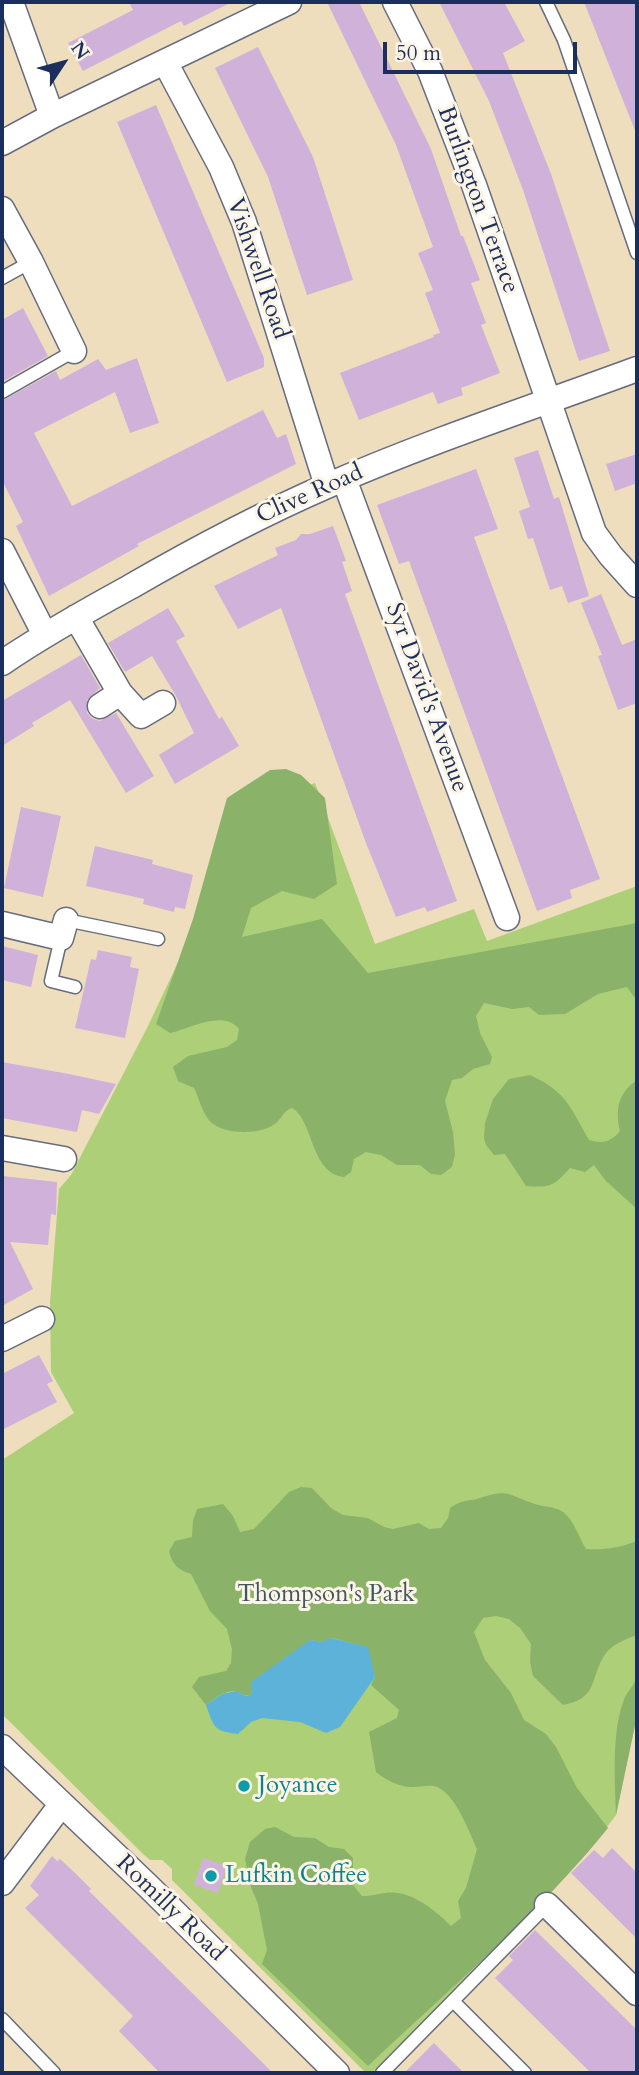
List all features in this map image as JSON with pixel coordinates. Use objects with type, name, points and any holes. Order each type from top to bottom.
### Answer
[{"type":"street","points":[[2,144],[52,116],[289,2]]},
{"type":"street","name":"Burlington Terrace","points":[[395,2],[435,83],[474,185],[594,533],[637,585]]},
{"type":"street","points":[[10,14],[52,116]]},
{"type":"street","name":"Vishwell Road","points":[[165,62],[221,167],[244,222],[336,482]]},
{"type":"street","points":[[2,209],[32,262],[74,351]]},
{"type":"street","name":"Clive Road","points":[[2,663],[76,617],[244,525],[336,482],[461,431],[637,369]]},
{"type":"street","name":"Syr David's Avenue","points":[[336,482],[507,918]]},
{"type":"street","points":[[2,551],[45,635]]},
{"type":"street","points":[[76,617],[110,700],[141,716],[163,703]]},
{"type":"street","points":[[2,924],[64,929]]},
{"type":"street","points":[[2,1148],[64,1159]]},
{"type":"street","points":[[2,1339],[42,1319]]},
{"type":"street","name":"Romilly Road","points":[[2,1747],[147,1885],[337,2073]]},
{"type":"street","points":[[2,1883],[61,1805]]},
{"type":"street","points":[[547,1905],[637,1993]]},
{"type":"lane","points":[[546,2],[564,40],[637,253]]},
{"type":"lane","points":[[2,278],[32,262]]},
{"type":"lane","points":[[2,392],[74,351]]},
{"type":"lane","points":[[75,987],[51,981],[64,929],[158,939]]},
{"type":"lane","points":[[382,2073],[547,1905]]},
{"type":"lane","points":[[453,2001],[525,2073]]},
{"type":"lane","points":[[2,2019],[54,2073]]},
{"type":"green space","points":[[286,769],[301,775],[325,798],[337,884],[314,899],[282,891],[251,908],[242,937],[322,919],[368,973],[637,923],[637,1001],[627,987],[598,994],[565,1014],[539,1015],[529,1007],[512,1009],[484,1003],[476,1016],[480,1033],[492,1057],[490,1064],[452,1080],[445,1101],[453,1132],[455,1154],[452,1167],[441,1175],[431,1174],[420,1165],[397,1165],[381,1155],[366,1152],[354,1159],[351,1172],[344,1177],[333,1173],[318,1157],[305,1124],[292,1108],[276,1123],[262,1130],[244,1132],[218,1127],[206,1116],[194,1088],[178,1081],[173,1067],[188,1056],[227,1047],[237,1040],[239,1029],[232,1023],[215,1020],[170,1033],[156,1024],[193,919],[227,798],[270,770]]},
{"type":"green space","name":"Thompson's Park","points":[[315,783],[375,944],[474,909],[487,941],[637,886],[637,1716],[616,1815],[589,1851],[372,2073],[366,2073],[172,1880],[172,1869],[162,1860],[150,1860],[143,1854],[2,1714],[2,1460],[74,1413],[51,1372],[50,1302],[59,1189],[71,1175],[148,1026],[197,922],[236,809]]},
{"type":"green space","points":[[530,1075],[553,1088],[567,1102],[589,1140],[598,1142],[610,1140],[620,1131],[618,1109],[622,1096],[637,1080],[637,1209],[606,1181],[594,1165],[585,1172],[570,1168],[551,1184],[541,1187],[526,1186],[505,1154],[494,1155],[486,1145],[485,1123],[493,1099],[509,1079]]},
{"type":"green space","points":[[301,1487],[312,1488],[331,1508],[343,1515],[368,1518],[393,1529],[419,1523],[429,1529],[441,1528],[454,1505],[502,1493],[563,1512],[573,1524],[586,1549],[612,1548],[637,1541],[637,1635],[607,1652],[591,1687],[582,1698],[563,1705],[533,1676],[530,1662],[531,1644],[520,1628],[509,1619],[496,1616],[483,1618],[474,1632],[485,1660],[511,1693],[524,1720],[546,1734],[556,1747],[577,1788],[608,1828],[523,1921],[368,2066],[262,1964],[267,1950],[245,1859],[250,1842],[265,1829],[275,1827],[294,1837],[315,1838],[329,1847],[344,1849],[353,1858],[353,1885],[362,1896],[394,1893],[413,1897],[430,1907],[451,1926],[461,1918],[458,1901],[466,1888],[477,1849],[455,1804],[442,1789],[434,1786],[402,1786],[376,1772],[369,1732],[397,1718],[399,1710],[371,1685],[375,1677],[367,1647],[332,1638],[321,1642],[310,1640],[252,1688],[251,1696],[230,1691],[206,1705],[192,1687],[199,1677],[226,1671],[231,1663],[232,1649],[227,1629],[210,1611],[191,1574],[176,1566],[169,1551],[175,1541],[192,1537],[197,1509],[223,1504],[233,1516],[240,1532],[254,1529],[289,1492]]},
{"type":"green space","points":[[637,1678],[637,1716],[616,1815],[615,1756],[618,1725],[625,1697]]},
{"type":"water","points":[[331,1638],[368,1647],[375,1677],[340,1727],[326,1733],[300,1722],[262,1718],[251,1722],[238,1734],[216,1727],[206,1705],[222,1694],[236,1691],[251,1696],[252,1681],[310,1640],[321,1642]]},
{"type":"building","points":[[129,2],[232,2],[184,26],[181,21],[83,71],[68,43],[133,10]]},
{"type":"building","points":[[327,2],[359,2],[431,149],[461,236],[480,280],[471,283],[486,323],[481,325],[500,373],[461,388],[463,395],[438,404],[433,392],[359,420],[340,373],[440,333],[425,293],[433,290],[418,253],[433,247],[396,145]]},
{"type":"building","points":[[439,2],[504,2],[525,41],[503,53],[551,174],[610,351],[579,361],[523,190],[489,101]]},
{"type":"building","points":[[584,2],[637,2],[637,133],[636,133]]},
{"type":"building","points":[[258,47],[313,157],[353,280],[307,295],[268,177],[215,68]]},
{"type":"building","points":[[156,105],[264,358],[264,367],[227,382],[117,122]]},
{"type":"building","points":[[23,308],[48,356],[2,382],[2,320]]},
{"type":"building","points":[[137,358],[159,423],[130,433],[115,392],[34,433],[72,506],[263,410],[277,438],[286,434],[296,464],[137,544],[139,546],[49,596],[16,526],[23,522],[2,480],[2,401],[56,371],[60,380],[98,359],[106,370]]},
{"type":"building","points":[[538,450],[554,499],[559,497],[589,596],[568,603],[562,586],[550,590],[533,538],[528,539],[519,511],[530,507],[514,458]]},
{"type":"building","points":[[637,454],[637,483],[615,491],[606,464]]},
{"type":"building","points":[[476,469],[498,529],[474,537],[600,879],[570,890],[572,898],[537,911],[409,561],[399,564],[377,505]]},
{"type":"building","points":[[333,526],[346,561],[342,562],[352,591],[345,594],[457,901],[427,912],[425,907],[396,917],[366,843],[281,608],[238,629],[214,586],[278,555],[275,548],[296,540],[301,534],[310,534]]},
{"type":"building","points":[[601,594],[622,645],[637,639],[637,703],[618,710],[598,656],[602,655],[581,603]]},
{"type":"building","points":[[168,608],[185,636],[176,641],[219,719],[222,717],[239,746],[175,784],[159,755],[194,733],[152,656],[125,672],[108,643]]},
{"type":"building","points":[[81,655],[100,688],[87,700],[87,713],[100,721],[116,713],[154,776],[126,793],[70,700],[32,723],[34,726],[2,746],[2,701]]},
{"type":"building","points":[[21,807],[61,816],[43,897],[4,888]]},
{"type":"building","points":[[95,846],[153,860],[152,864],[193,875],[185,909],[175,907],[174,912],[143,904],[144,899],[86,886]]},
{"type":"building","points":[[2,946],[38,955],[31,987],[2,980]]},
{"type":"building","points":[[98,950],[132,957],[130,967],[139,969],[125,1038],[75,1028],[91,959],[96,960]]},
{"type":"building","points":[[2,1062],[116,1084],[99,1114],[82,1110],[77,1132],[2,1118]]},
{"type":"building","points":[[2,1176],[57,1182],[56,1215],[51,1214],[48,1245],[10,1242],[33,1289],[2,1306]]},
{"type":"building","points":[[39,1355],[53,1381],[47,1384],[57,1402],[2,1430],[2,1374]]},
{"type":"building","points":[[612,1848],[637,1873],[637,1939],[571,1873],[594,1850],[603,1858]]},
{"type":"building","points":[[52,1856],[57,1861],[60,1859],[74,1872],[91,1889],[89,1891],[273,2073],[160,2073],[119,2031],[133,2016],[25,1908],[39,1895],[30,1886]]},
{"type":"building","name":"Lufkin Coffee","points":[[203,1858],[227,1866],[218,1893],[194,1885]]},
{"type":"building","points":[[535,1930],[637,2030],[637,2073],[591,2073],[495,1978],[513,1960],[509,1956]]},
{"type":"building","points":[[434,2043],[464,2073],[404,2073]]},
{"type":"place","name":"Joyance","points":[[244,1786]]},
{"type":"place","name":"Lufkin Coffee","points":[[211,1876]]}]
